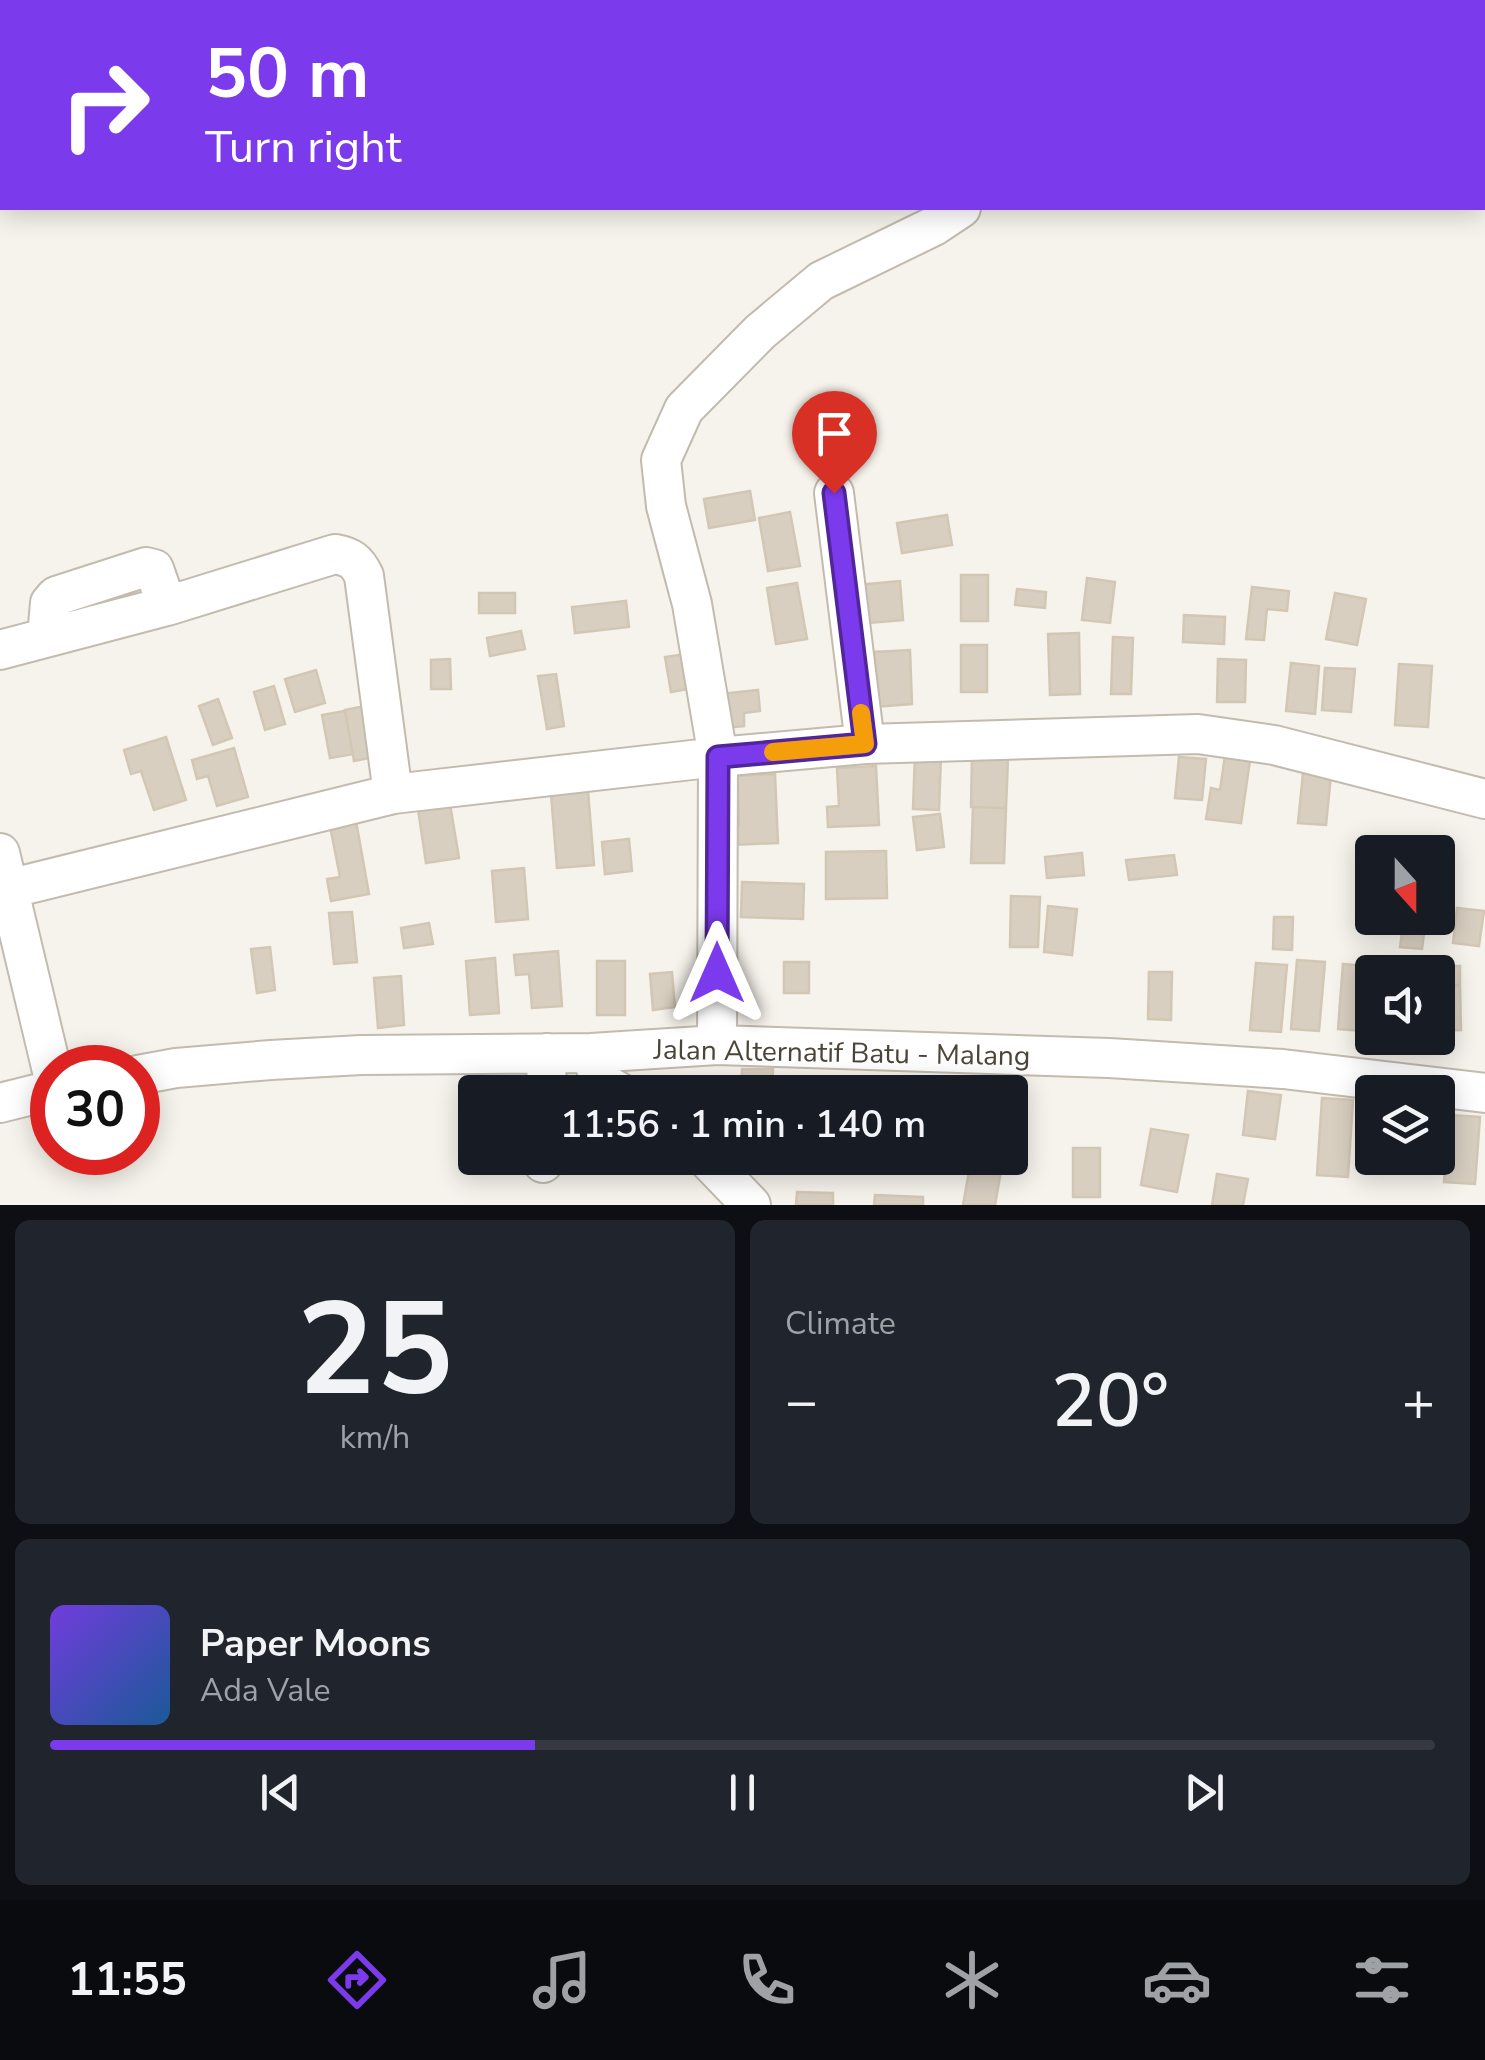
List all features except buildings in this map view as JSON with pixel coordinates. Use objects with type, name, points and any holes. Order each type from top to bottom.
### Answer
[{"type":"street","points":[[716,1045],[718,757],[692,604],[662,482],[661,460],[684,410],[717,373],[821,281],[934,226],[958,210]]},
{"type":"street","points":[[834,493],[865,744]]},
{"type":"street","points":[[0,650],[167,606],[335,554],[354,559],[364,576],[393,794]]},
{"type":"street","points":[[45,1045],[3,878],[393,794],[865,744],[1198,734],[1274,746],[1485,799]]},
{"type":"street","name":"Jalan Alternatif Batu - Malang","points":[[160,1071],[271,1060],[591,1053],[716,1045],[1109,1058],[1283,1069],[1485,1093]]},
{"type":"street","points":[[591,1053],[598,1075]]},
{"type":"street","points":[[546,1075],[547,1054]]},
{"type":"street","points":[[0,1103],[30,1096]]},
{"type":"street","points":[[723,1175],[752,1205]]},
{"type":"slow traffic","points":[[773,752],[865,744],[861,713]]},
{"type":"route","points":[[717,973],[718,757],[865,744],[834,493]]}]
